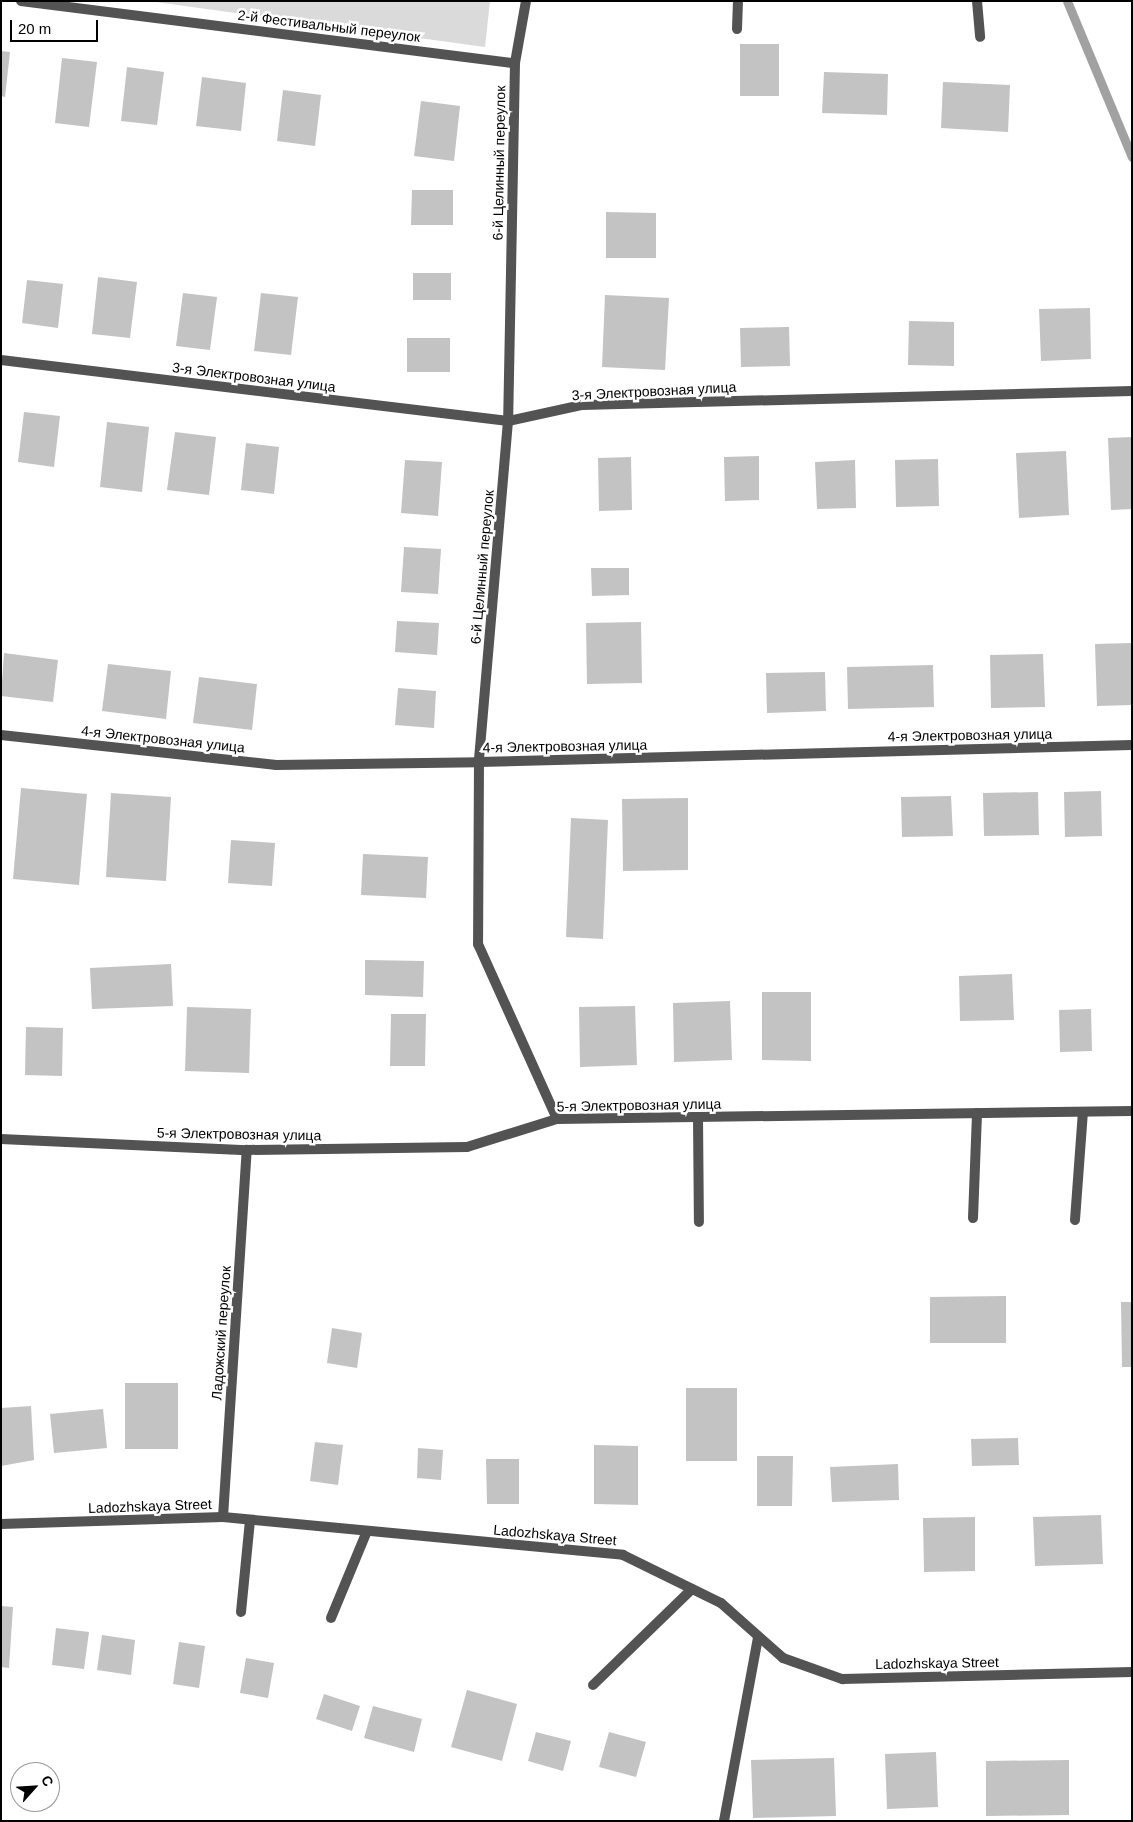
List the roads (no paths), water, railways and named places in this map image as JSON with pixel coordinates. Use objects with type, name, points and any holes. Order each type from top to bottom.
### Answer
[{"type":"street","name":"2-й Фестивальный переулок","points":[[21,1],[515,63]]},
{"type":"street","name":"6-й Целинный переулок","points":[[526,1],[515,63],[508,420],[479,762],[478,944],[557,1119]]},
{"type":"street","points":[[737,29],[738,1]]},
{"type":"street","points":[[977,1],[980,37]]},
{"type":"street","name":"3-я Электровозная улица","points":[[1,360],[508,420],[582,405],[1132,391]]},
{"type":"street","name":"4-я Электровозная улица","points":[[1,735],[276,765],[479,762],[1132,745]]},
{"type":"street","name":"5-я Электровозная улица","points":[[1,1139],[247,1150],[467,1147],[557,1119],[1132,1111]]},
{"type":"street","points":[[1075,1220],[1083,1112]]},
{"type":"street","points":[[973,1218],[977,1113]]},
{"type":"street","points":[[698,1117],[699,1222]]},
{"type":"street","name":"Ладожский переулок","points":[[223,1518],[247,1150]]},
{"type":"street","name":"Ladozhskaya Street","points":[[1,1524],[223,1518],[623,1555],[721,1603],[782,1658],[842,1679],[1132,1672]]},
{"type":"street","points":[[241,1612],[250,1520]]},
{"type":"street","points":[[331,1618],[367,1531]]},
{"type":"street","points":[[593,1685],[692,1589]]},
{"type":"street","points":[[724,1821],[758,1637]]},
{"type":"waterway","points":[[1067,1],[1132,157]]}]
